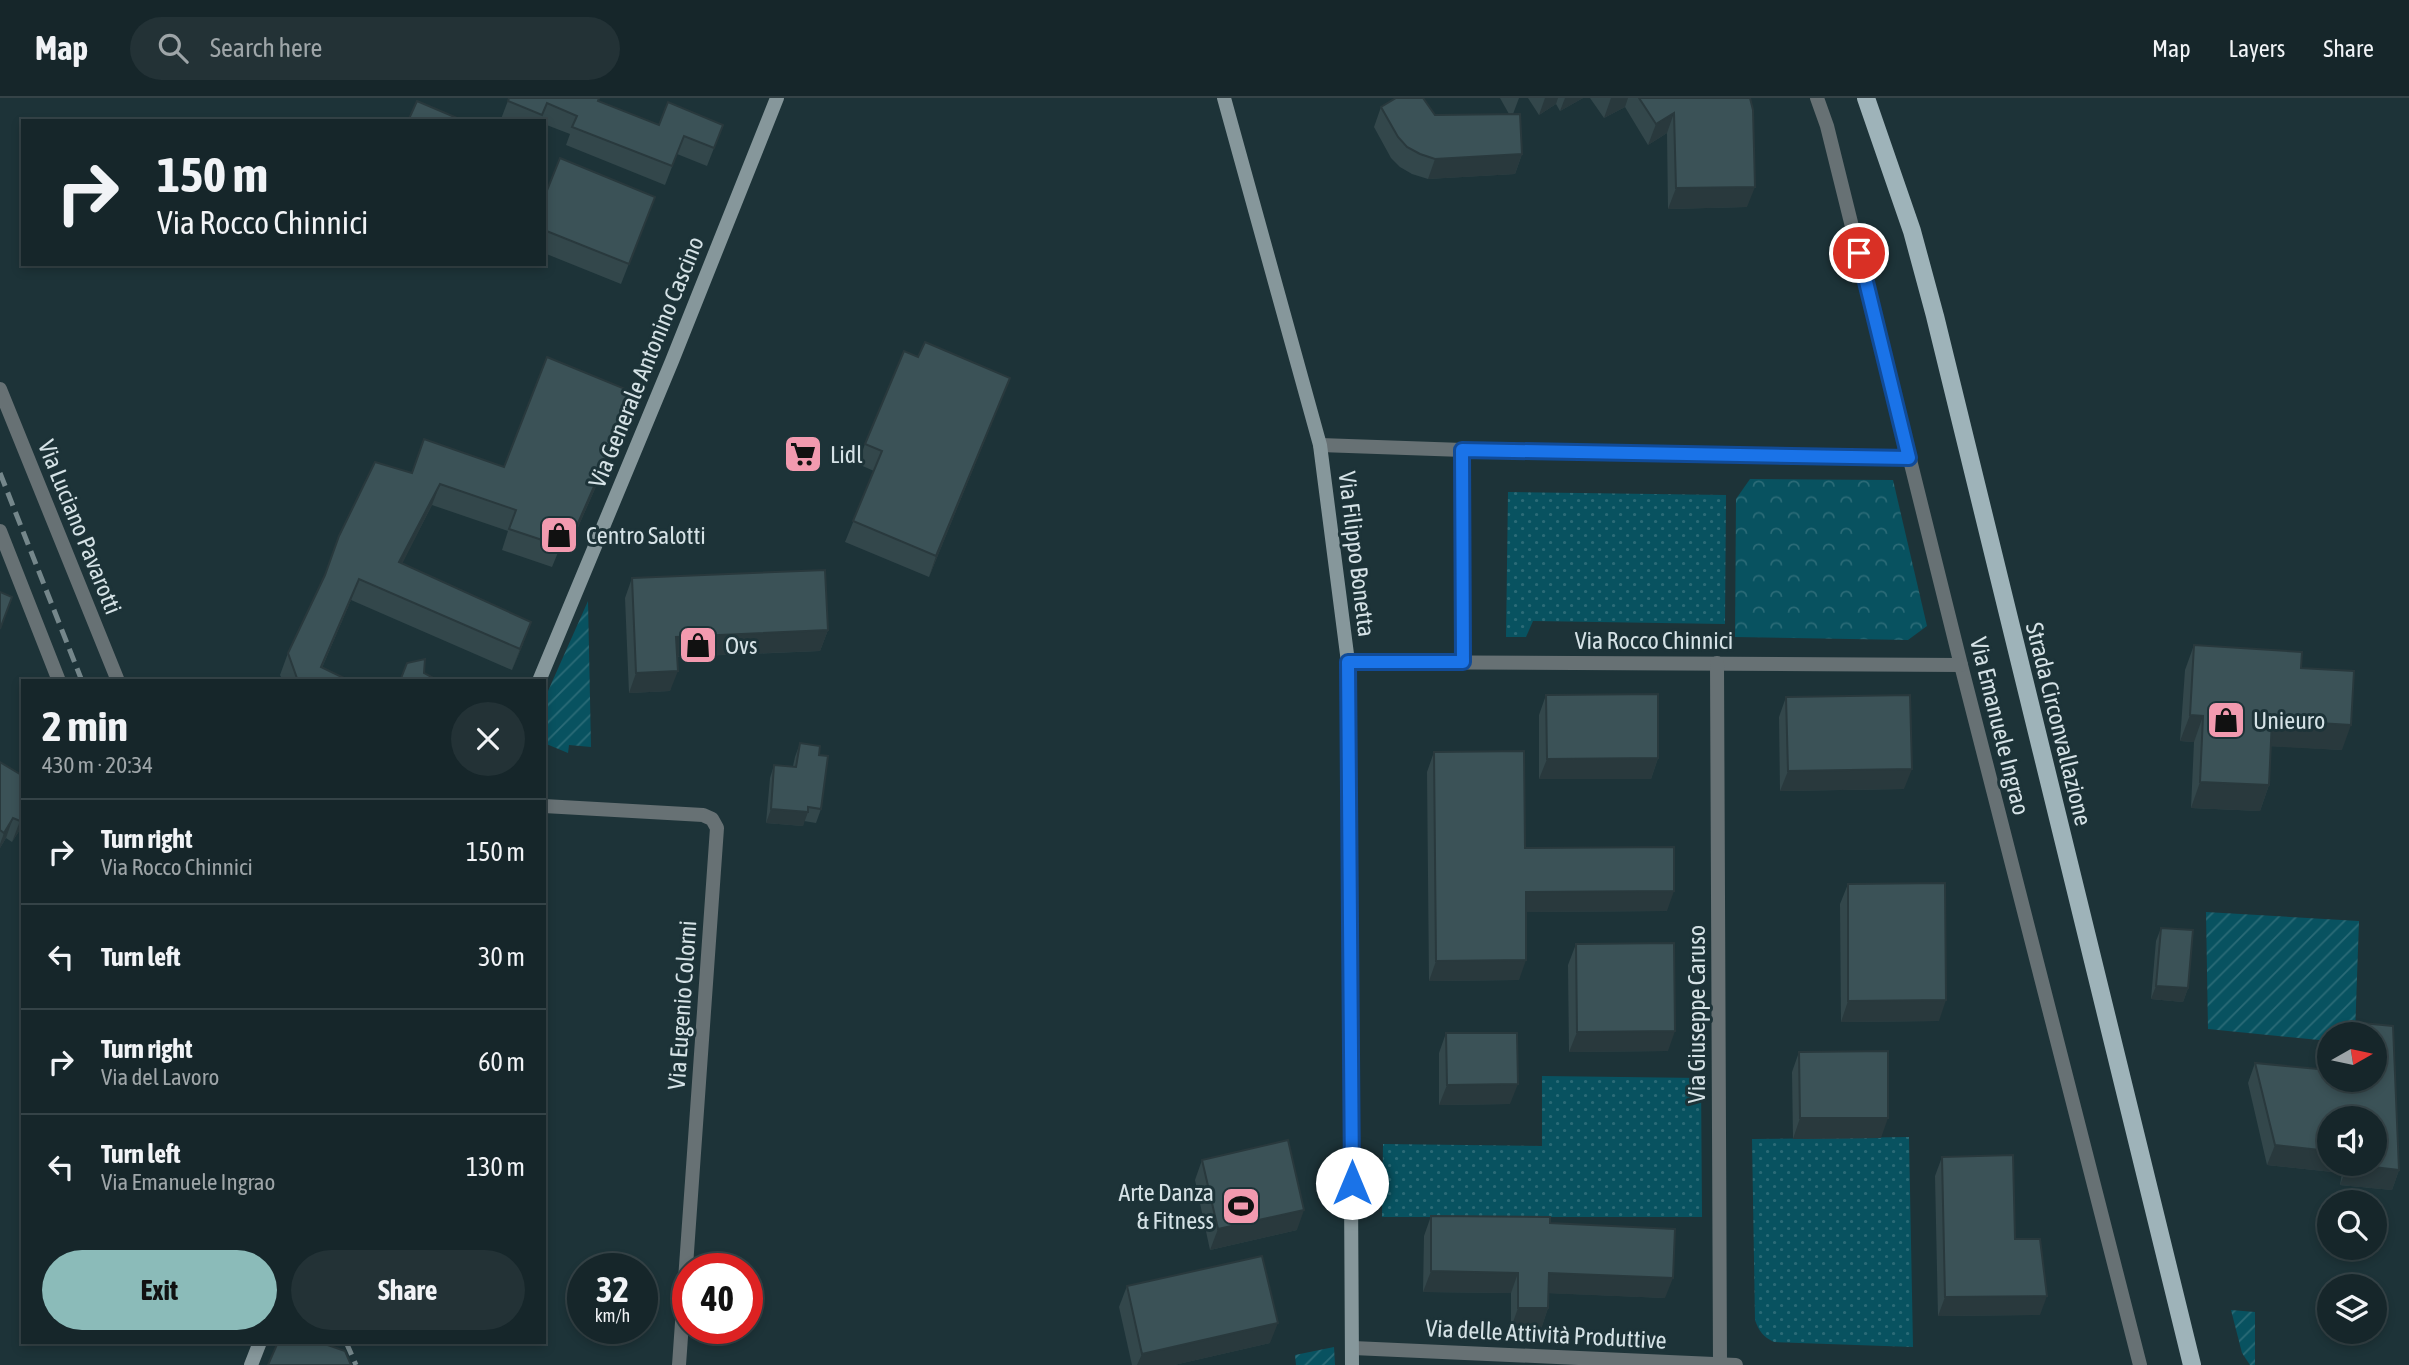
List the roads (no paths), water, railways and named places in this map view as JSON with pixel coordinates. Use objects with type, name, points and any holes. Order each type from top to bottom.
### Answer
[{"type":"main road","name":"Strada Circonvallazione","points":[[1866,98],[1912,231],[1932,304],[2192,1365]]},
{"type":"street","name":"Via Generale Antonino Cascino","points":[[541,679],[777,98]]},
{"type":"street","name":"Via Filippo Bonetta","points":[[1224,98],[1320,445],[1348,662],[1352,1365]]},
{"type":"street","name":"Via Emanuele Ingrao","points":[[1817,98],[1827,126],[2140,1365]]},
{"type":"street","name":"Via Luciano Pavarotti","points":[[0,390],[117,679]]},
{"type":"street","points":[[1320,445],[1909,458]]},
{"type":"street","points":[[1462,450],[1463,662]]},
{"type":"street","points":[[0,531],[58,679]]},
{"type":"street","name":"Via Rocco Chinnici","points":[[1348,662],[1961,665]]},
{"type":"street","name":"Via Giuseppe Caruso","points":[[1717,663],[1720,1364]]},
{"type":"street","name":"Via Eugenio Colorni","points":[[546,806],[703,815],[712,819],[717,828],[679,1365]]},
{"type":"street","points":[[251,1365],[259,1344]]},
{"type":"street","name":"Via delle Attività Produttive","points":[[1353,1348],[1736,1365]]},
{"type":"railway","points":[[0,473],[81,679]]},
{"type":"railway","points":[[347,1344],[356,1365]]},
{"type":"place","name":"Lidl","points":[[803,454]]},
{"type":"place","name":"Centro Salotti","points":[[559,535]]},
{"type":"place","name":"Ovs","points":[[698,645]]},
{"type":"place","name":"Unieuro","points":[[2226,720]]},
{"type":"place","name":"Arte Danza & Fitness","points":[[1241,1206]]}]
